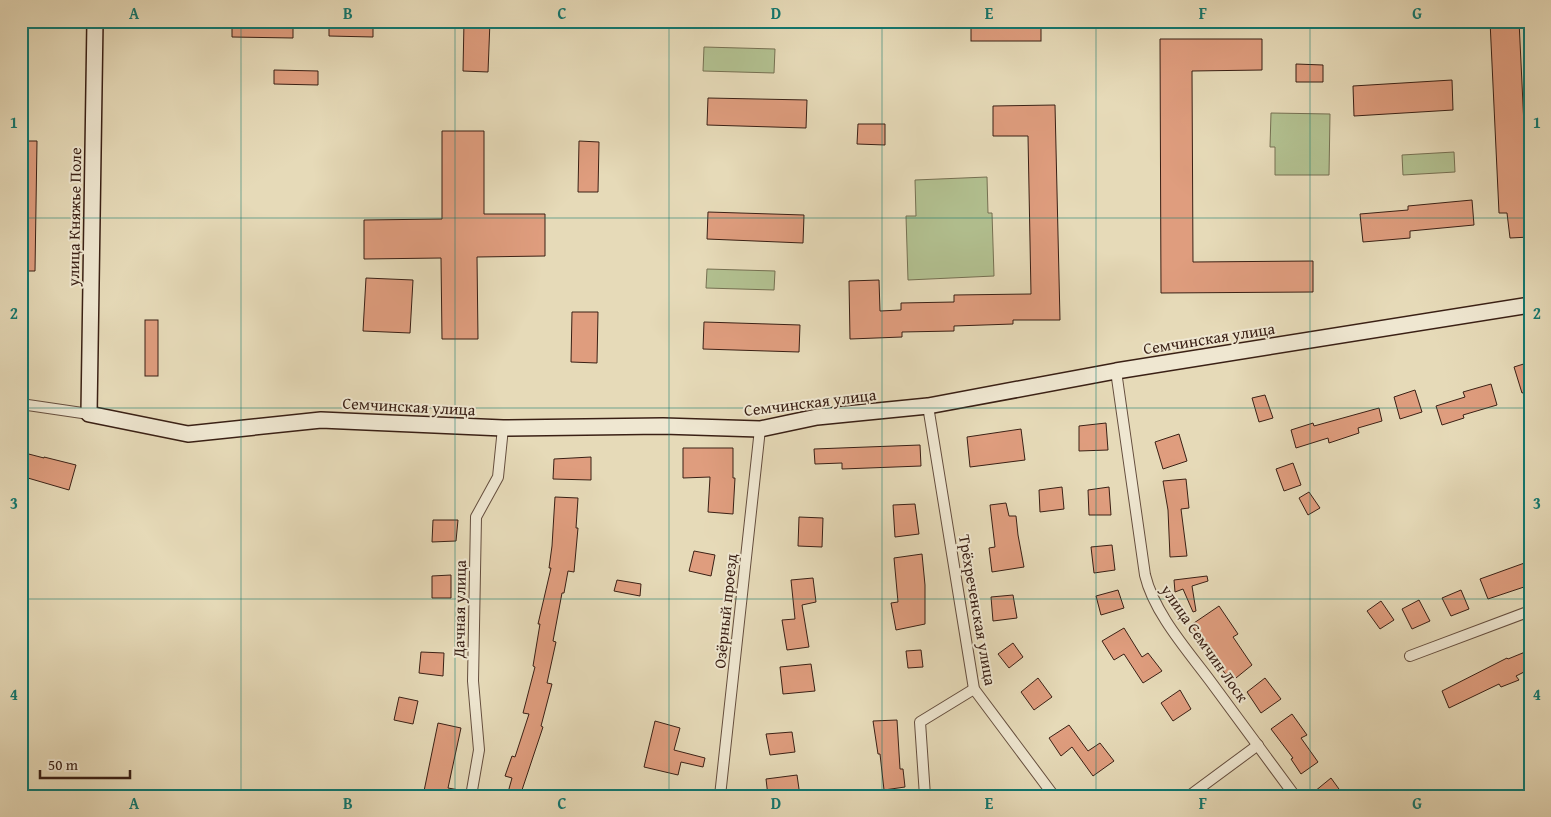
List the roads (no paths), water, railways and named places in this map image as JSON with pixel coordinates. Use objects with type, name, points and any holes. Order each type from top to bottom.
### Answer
[{"type":"street","name":"улица Княжье Поле","points":[[89,414],[95,21]]},
{"type":"street","name":"Семчинская улица","points":[[89,414],[188,434],[321,420],[503,428],[663,426],[760,429],[817,417],[928,406],[1116,371],[1530,305]]},
{"type":"street","name":"улица Семчин Лоск","points":[[1116,371],[1149,592],[1158,609],[1295,796]]},
{"type":"street","points":[[21,404],[89,414]]},
{"type":"street","name":"Трёхреченская улица","points":[[928,406],[974,689],[1054,796]]},
{"type":"street","name":"Дачная улица","points":[[472,796],[479,750],[473,681],[476,517],[498,476],[503,428]]},
{"type":"street","name":"Озёрный проезд","points":[[720,796],[760,429]]},
{"type":"street","points":[[1410,656],[1530,611]]},
{"type":"street","points":[[925,796],[920,722],[974,689]]},
{"type":"street","points":[[1188,796],[1258,745]]}]
